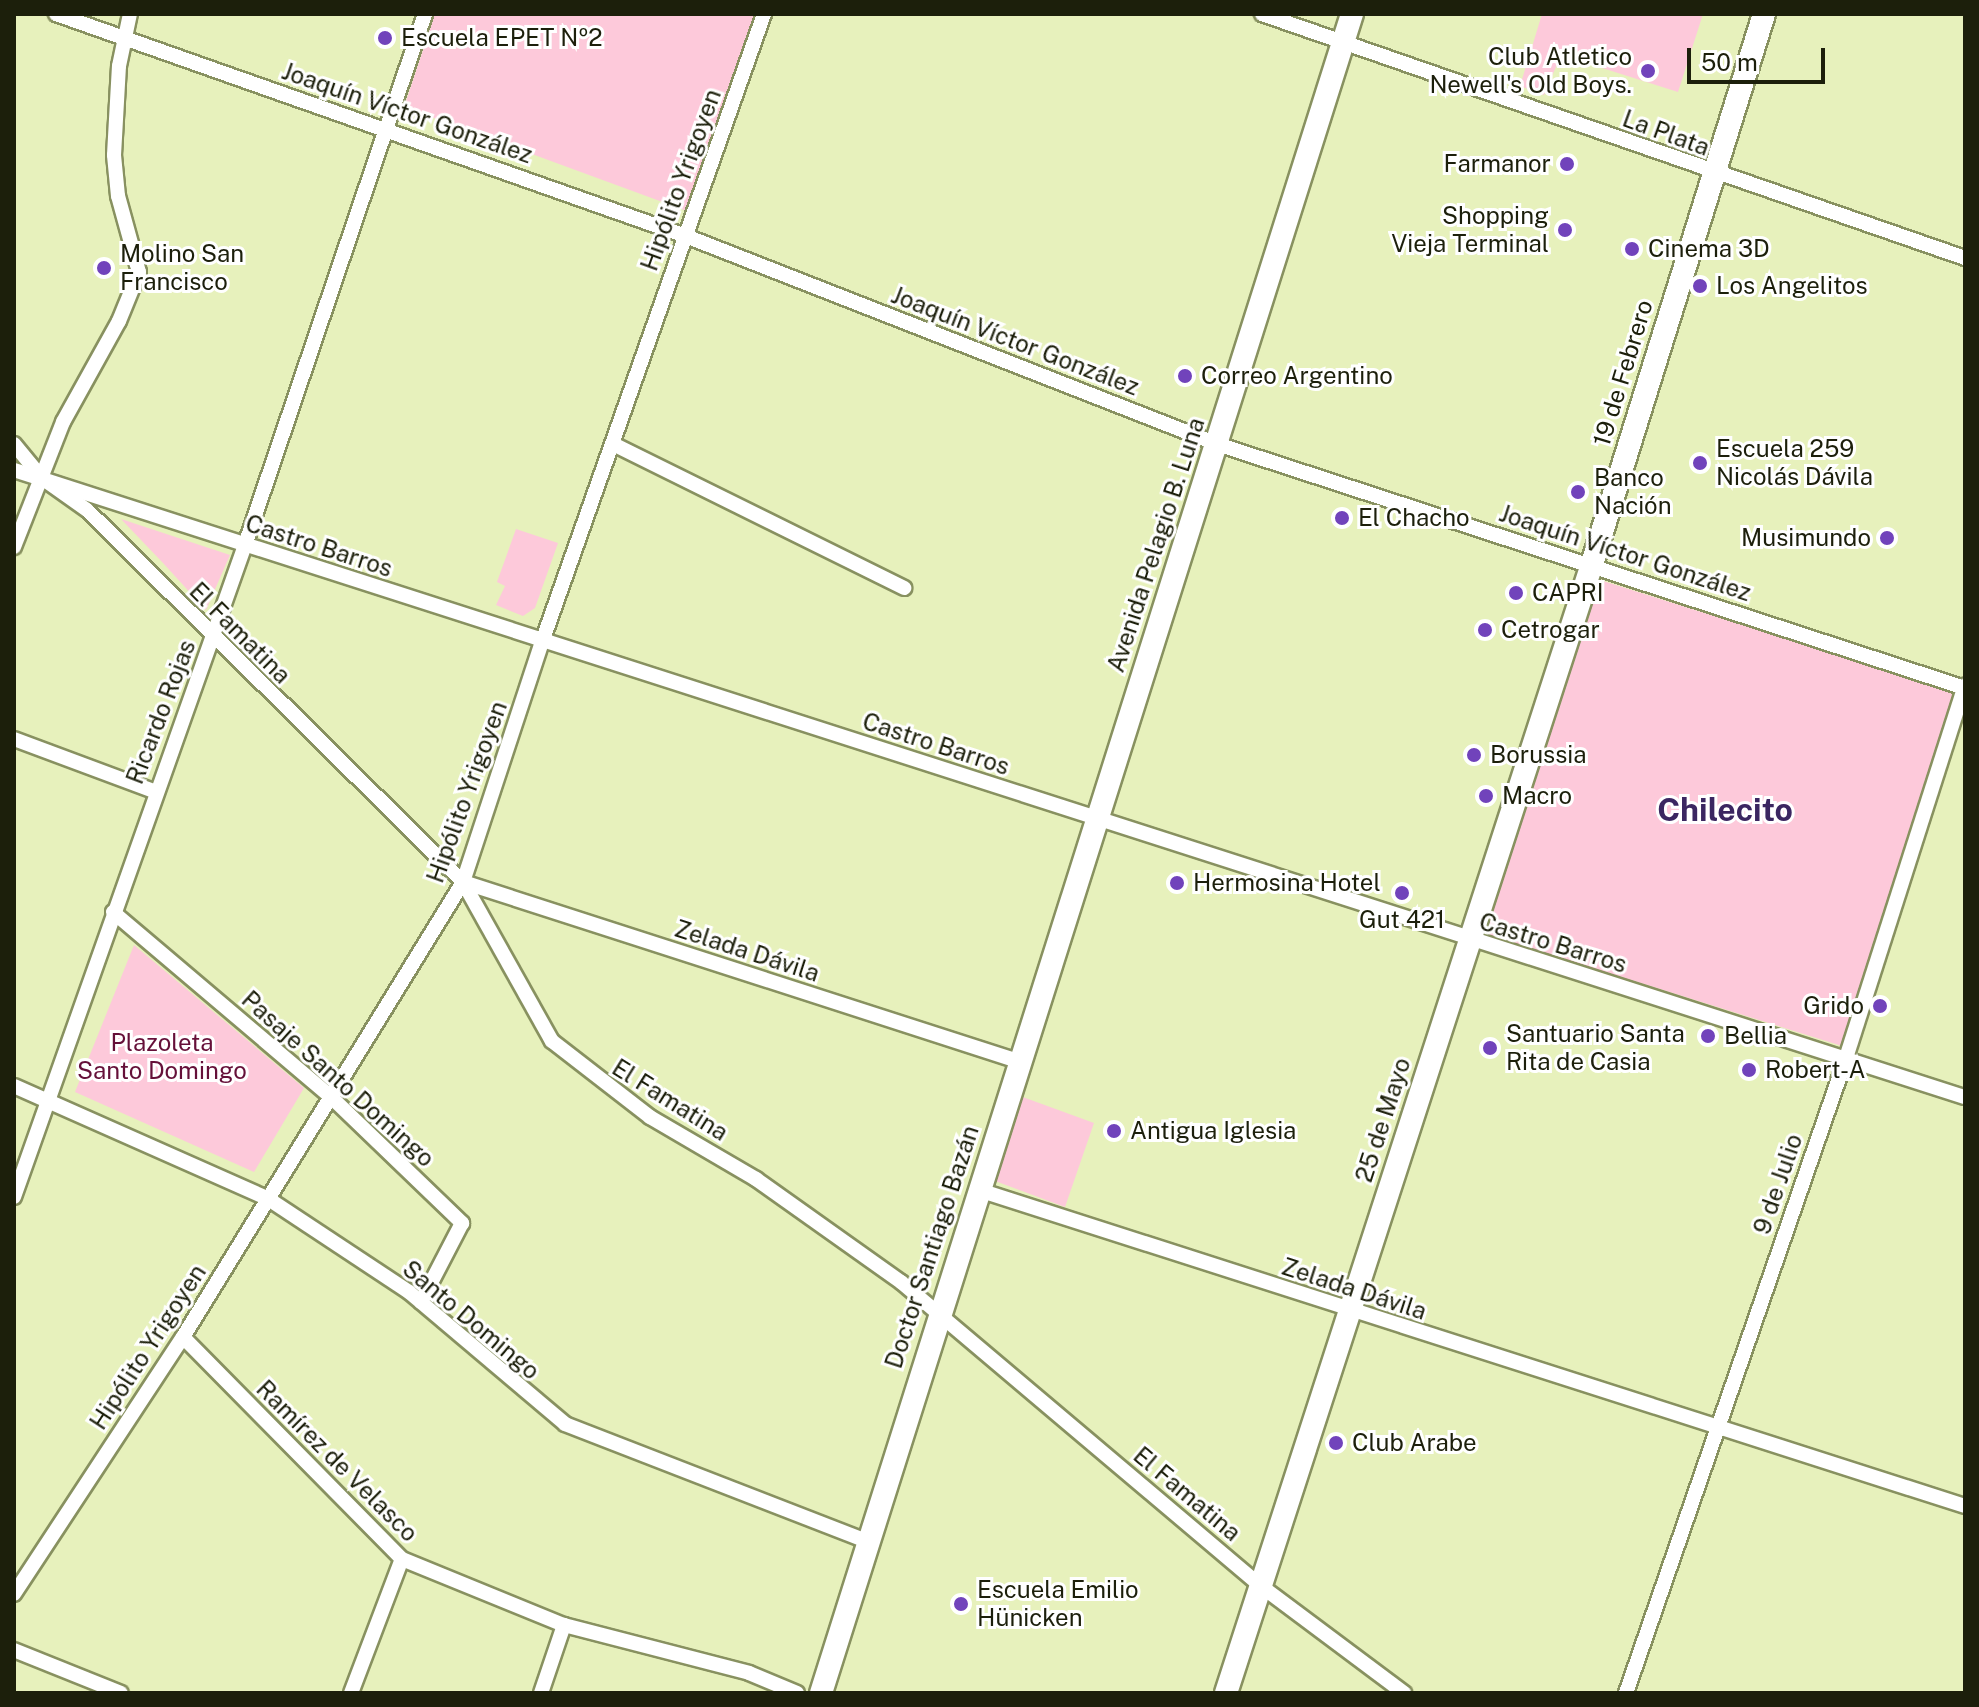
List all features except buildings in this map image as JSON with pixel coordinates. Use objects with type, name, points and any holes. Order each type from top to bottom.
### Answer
[{"type":"main road","name":"Avenida Pelagio B. Luna","points":[[1095,817],[1217,444],[1352,14]]},
{"type":"main road","name":"19 de Febrero","points":[[1592,564],[1764,14]]},
{"type":"main road","name":"25 de Mayo","points":[[1226,1693],[1347,1310],[1592,564]]},
{"type":"main road","name":"Doctor Santiago Bazán","points":[[821,1693],[1095,817]]},
{"type":"street","name":"Joaquín Víctor González","points":[[56,14],[683,235],[1217,444],[1965,687]]},
{"type":"street","points":[[14,547],[63,422],[119,321],[139,272],[118,196],[114,155],[123,37],[130,14]]},
{"type":"street","name":"Ricardo Rojas","points":[[14,1197],[154,791],[245,545],[425,14]]},
{"type":"street","name":"Hipólito Yrigoyen","points":[[14,1594],[183,1337],[329,1095],[463,882],[542,642],[683,235],[764,14]]},
{"type":"street","name":"La Plata","points":[[1262,14],[1712,173],[1965,258]]},
{"type":"street","name":"El Famatina","points":[[14,444],[42,478],[87,510],[463,882],[552,1041],[650,1117],[852,1245],[938,1312],[1261,1586],[1404,1693]]},
{"type":"street","points":[[613,444],[904,588]]},
{"type":"street","name":"Castro Barros","points":[[14,470],[1965,1097]]},
{"type":"street","name":"9 de Julio","points":[[1626,1693],[1846,1058],[1965,687]]},
{"type":"street","points":[[14,739],[154,791]]},
{"type":"street","name":"Zelada Dávila","points":[[463,882],[1018,1061]]},
{"type":"street","name":"Pasaje Santo Domingo","points":[[113,912],[329,1095],[462,1223],[421,1302]]},
{"type":"street","name":"Santo Domingo","points":[[14,1086],[267,1198],[421,1302],[565,1424],[867,1541]]},
{"type":"street","name":"Zelada Dávila","points":[[979,1190],[1965,1506]]},
{"type":"street","name":"Ramírez de Velasco","points":[[183,1337],[402,1559],[564,1625],[749,1673],[797,1693]]},
{"type":"street","points":[[351,1693],[402,1559]]},
{"type":"street","points":[[541,1693],[564,1625]]},
{"type":"street","points":[[14,1650],[121,1693]]},
{"type":"green space","points":[[435,14],[756,14],[687,211],[404,107]]},
{"type":"green space","name":"Club Atletico Newell's Old Boys.","points":[[1542,14],[1703,14],[1678,92],[1561,55],[1544,95],[1520,86]]},
{"type":"green space","points":[[121,519],[230,555],[206,610],[163,563]]},
{"type":"green space","points":[[516,529],[558,543],[535,608],[523,616],[496,605],[505,586],[497,582]]},
{"type":"green space","points":[[1597,579],[1954,692],[1842,1046],[1484,934]]},
{"type":"green space","name":"Plazoleta Santo Domingo","points":[[134,945],[304,1088],[254,1172],[75,1092]]},
{"type":"green space","points":[[1020,1096],[1094,1123],[1065,1207],[995,1181]]},
{"type":"place","name":"Escuela EPET Nº2","points":[[385,38]]},
{"type":"place","name":"Club Atletico Newell's Old Boys.","points":[[1648,71]]},
{"type":"place","name":"Farmanor","points":[[1567,164]]},
{"type":"place","name":"Shopping Vieja Terminal","points":[[1565,230]]},
{"type":"place","name":"Cinema 3D","points":[[1632,249]]},
{"type":"place","name":"Molino San Francisco","points":[[104,268]]},
{"type":"place","name":"Los Angelitos","points":[[1700,286]]},
{"type":"place","name":"Correo Argentino","points":[[1185,376]]},
{"type":"place","name":"Escuela 259 Nicolás Dávila","points":[[1700,463]]},
{"type":"place","name":"Banco Nación","points":[[1578,492]]},
{"type":"place","name":"El Chacho","points":[[1342,518]]},
{"type":"place","name":"Musimundo","points":[[1887,538]]},
{"type":"place","name":"CAPRI","points":[[1516,593]]},
{"type":"place","name":"Cetrogar","points":[[1485,630]]},
{"type":"place","name":"Borussia","points":[[1474,755]]},
{"type":"place","name":"Macro","points":[[1486,796]]},
{"type":"place","name":"Hermosina Hotel","points":[[1177,883]]},
{"type":"place","name":"Gut 421","points":[[1402,893]]},
{"type":"place","name":"Grido","points":[[1880,1006]]},
{"type":"place","name":"Bellia","points":[[1708,1036]]},
{"type":"place","name":"Santuario Santa Rita de Casia","points":[[1490,1048]]},
{"type":"place","name":"Robert-A","points":[[1749,1070]]},
{"type":"place","name":"Antigua Iglesia","points":[[1114,1131]]},
{"type":"place","name":"Club Arabe","points":[[1336,1443]]},
{"type":"place","name":"Escuela Emilio Hünicken","points":[[961,1604]]},
{"type":"district","name":"Chilecito","points":[[1725,810]]}]
